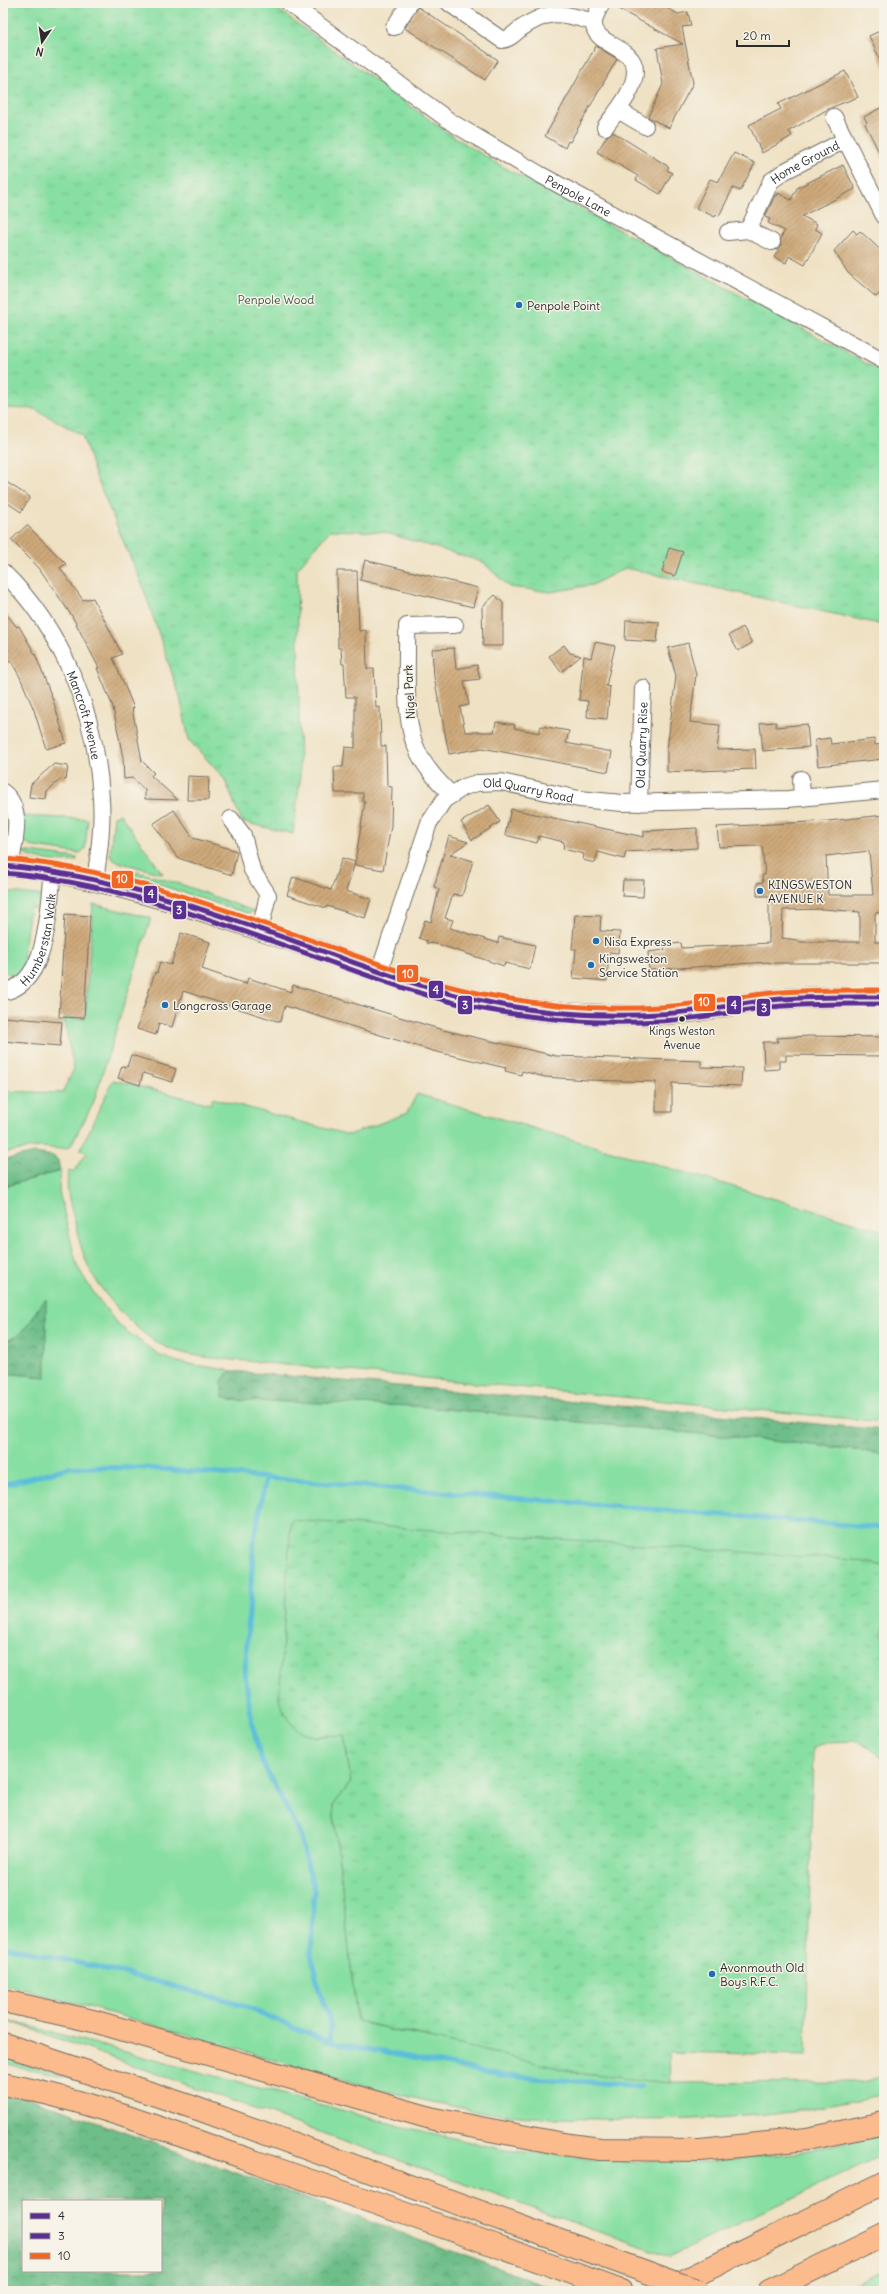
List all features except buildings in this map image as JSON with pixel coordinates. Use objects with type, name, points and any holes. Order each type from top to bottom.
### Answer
[{"type":"highway","points":[[3,2001],[93,2021],[434,2119],[562,2144],[600,2149],[700,2150],[807,2139],[884,2123]]},
{"type":"highway","points":[[3,2044],[206,2111],[544,2235],[692,2286]]},
{"type":"highway","points":[[3,2084],[34,2090],[109,2112],[532,2258],[621,2291]]},
{"type":"highway","points":[[663,2291],[692,2286],[884,2183]]},
{"type":"highway","points":[[769,2291],[884,2235]]},
{"type":"highway","points":[[658,2291],[692,2286]]},
{"type":"street","name":"Penpole Lane","points":[[289,3],[451,122],[539,174],[884,361]]},
{"type":"street","points":[[394,27],[410,3]]},
{"type":"street","points":[[450,3],[502,40],[508,40],[526,26],[550,14],[560,14],[594,22]]},
{"type":"street","points":[[602,3],[594,22],[595,31],[599,36],[628,55],[634,63],[635,72],[632,85],[618,110],[605,127]]},
{"type":"street","points":[[618,110],[645,126]]},
{"type":"street","name":"Home Ground","points":[[834,117],[884,216]]},
{"type":"street","name":"Home Ground","points":[[748,230],[771,181],[786,171],[845,140]]},
{"type":"street","points":[[728,232],[748,230],[772,242]]},
{"type":"street","name":"Mancroft Avenue","points":[[3,572],[28,600],[53,636],[86,713],[96,747],[101,799],[100,843],[95,880]]},
{"type":"street","name":"Nigel Park","points":[[451,794],[439,782],[425,764],[412,736],[409,702],[408,626],[455,625]]},
{"type":"street","name":"Old Quarry Rise","points":[[639,803],[643,688]]},
{"type":"street","points":[[801,779],[802,798]]},
{"type":"street","name":"Old Quarry Road","points":[[379,972],[429,822],[437,807],[451,794],[470,784],[491,781],[579,799],[639,803],[802,798],[884,790]]},
{"type":"street","points":[[3,792],[16,813],[16,831],[7,866],[53,872],[95,880],[172,900],[434,990],[495,1004],[556,1013],[584,1015],[681,1013],[769,1000],[808,997],[884,997]]},
{"type":"street","points":[[231,819],[243,835],[252,870],[268,895],[260,930]]},
{"type":"street","name":"Humberstan Walk","points":[[3,992],[10,991],[24,983],[34,972],[41,955],[53,872]]},
{"type":"green space","name":"Penpole Wood","points":[[3,3],[269,3],[445,131],[496,163],[884,373],[884,625],[625,568],[592,585],[551,592],[509,587],[483,562],[383,532],[330,530],[297,569],[300,781],[293,834],[242,822],[224,778],[189,740],[180,697],[143,587],[96,477],[82,435],[35,409],[3,408]]},
{"type":"green space","points":[[3,798],[10,812],[11,845],[3,844]]},
{"type":"green space","points":[[120,814],[163,874],[115,861],[110,855],[114,816]]},
{"type":"green space","points":[[21,816],[88,819],[85,849],[80,853],[76,853],[30,846],[21,838]]},
{"type":"green space","points":[[21,851],[77,858],[77,860],[65,862],[39,859],[31,857]]},
{"type":"green space","points":[[137,872],[183,885],[256,912],[246,913],[139,878],[134,876]]},
{"type":"green space","points":[[3,891],[44,896],[42,909],[30,908],[23,957],[34,959],[20,976],[12,976],[3,970]]},
{"type":"green space","points":[[93,904],[151,918],[93,1104],[70,1147],[62,1149],[40,1147],[3,1153],[3,1091],[62,1093],[74,1069],[64,1018],[85,1019]]},
{"type":"green space","points":[[113,1080],[211,1104],[212,1098],[349,1135],[407,1113],[417,1094],[884,1231],[884,1422],[203,1357],[165,1347],[139,1330],[108,1297],[99,1285],[83,1253],[69,1197],[67,1184],[69,1171],[74,1171],[87,1153],[80,1150]]},
{"type":"green space","points":[[35,1153],[53,1156],[58,1160],[60,1171],[3,1187],[3,1160]]},
{"type":"green space","points":[[60,1171],[59,1192],[77,1266],[91,1289],[118,1325],[161,1356],[177,1362],[233,1371],[226,1374],[231,1400],[416,1406],[833,1447],[884,1454],[884,1566],[854,1560],[314,1737],[344,1734],[351,1782],[333,1806],[357,2021],[410,2034],[670,2083],[862,2082],[884,2076],[884,2094],[848,2102],[777,2113],[670,2120],[597,2119],[498,2114],[452,2106],[358,2084],[176,2031],[3,1984],[3,1373],[45,1377],[38,1308],[28,1324],[20,1333],[10,1340],[3,1342],[3,1187]]},
{"type":"green space","points":[[46,1299],[46,1377],[3,1373],[3,1342],[17,1336],[23,1331]]},
{"type":"green space","points":[[233,1371],[884,1430],[884,1454],[833,1447],[416,1406],[231,1400],[223,1397],[222,1381],[229,1373]]},
{"type":"green space","points":[[291,1520],[854,1560],[884,1566],[884,1758],[858,1741],[826,1742],[813,1748],[806,2055],[669,2052],[670,2083],[583,2074],[357,2021],[333,1806],[351,1782],[344,1735],[316,1736],[302,1733],[296,1729],[287,1718],[279,1699]]},
{"type":"green space","points":[[3,2019],[396,2125],[505,2150],[621,2161],[705,2162],[794,2153],[884,2134],[884,2154],[669,2257]]},
{"type":"green space","points":[[3,2057],[94,2083],[3,2063]]},
{"type":"green space","points":[[3,2094],[29,2098],[482,2262],[551,2288],[552,2291],[3,2291]]},
{"type":"green space","points":[[884,2270],[884,2291],[841,2291]]},
{"type":"waterway","points":[[3,1485],[71,1467],[146,1468],[884,1528]]},
{"type":"waterway","points":[[3,1946],[124,1973],[233,2002],[330,2042],[331,2025],[319,1991],[311,1955],[314,1891],[300,1834],[262,1762],[252,1724],[245,1673],[254,1540],[266,1477]]},
{"type":"waterway","points":[[330,2042],[507,2076],[640,2086]]},
{"type":"transit line","name":"10","points":[[4,859],[45,863],[126,880],[205,903],[380,965],[419,977],[478,993],[523,1001],[568,1006],[635,1008],[686,1005],[785,992],[884,990]]},
{"type":"transit line","name":"4","points":[[3,866],[43,870],[84,878],[165,898],[205,910],[416,984],[454,995],[519,1008],[588,1015],[635,1015],[686,1012],[785,999],[884,997]]},
{"type":"transit line","name":"3","points":[[3,873],[84,885],[124,894],[205,918],[416,992],[454,1003],[519,1015],[565,1020],[635,1022],[686,1019],[785,1006],[884,1004]]},
{"type":"place","name":"Penpole Point","points":[[519,305]]},
{"type":"place","name":"KINGSWESTON AVENUE K","points":[[760,891]]},
{"type":"place","name":"Nisa Express","points":[[596,941]]},
{"type":"place","name":"Kingsweston Service Station","points":[[591,965]]},
{"type":"place","name":"Longcross Garage","points":[[165,1005]]},
{"type":"place","name":"Kings Weston Avenue","points":[[682,1019]]},
{"type":"place","name":"Avonmouth Old Boys R.F.C.","points":[[712,1974]]}]
